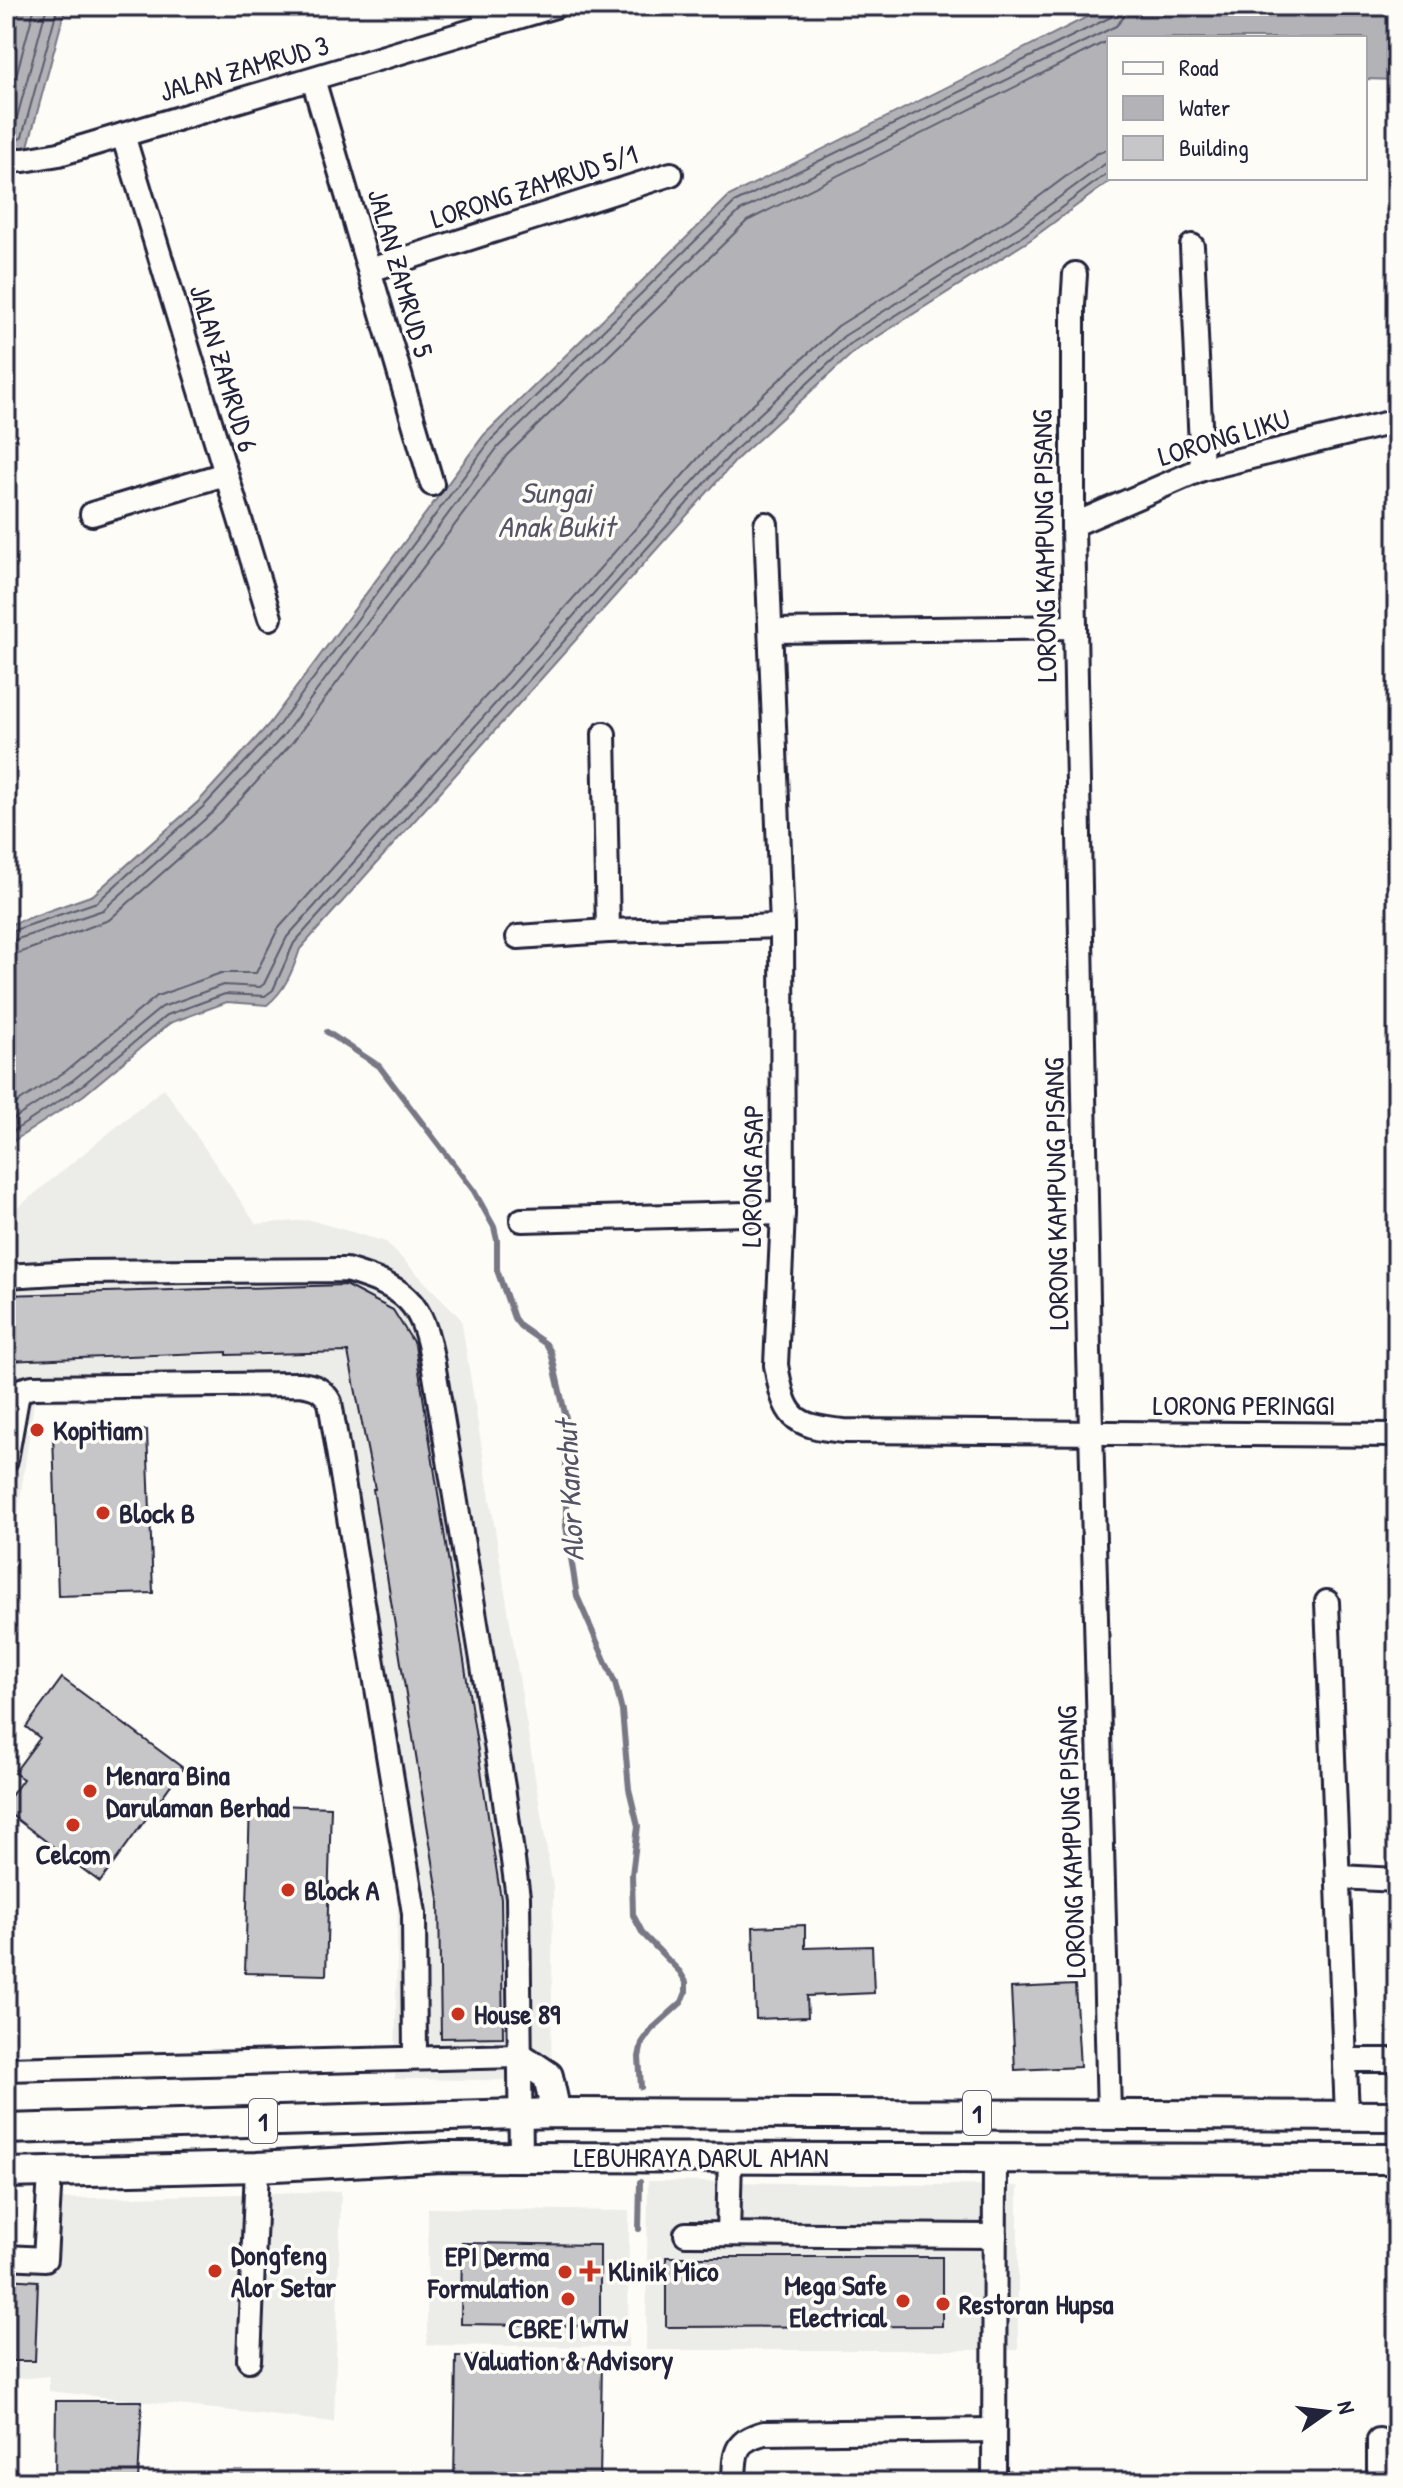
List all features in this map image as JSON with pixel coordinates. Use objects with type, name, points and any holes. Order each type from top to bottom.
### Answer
[{"type":"main road","points":[[518,2056],[548,2076],[556,2113]]},
{"type":"main road","name":"LEBUHRAYA DARUL AMAN","points":[[6,2129],[556,2113],[1397,2116]]},
{"type":"main road","name":"LEBUHRAYA DARUL AMAN","points":[[6,2173],[257,2167],[442,2157],[1397,2159]]},
{"type":"street","name":"JALAN ZAMRUD 3","points":[[6,160],[42,158],[313,79],[485,16],[555,6]]},
{"type":"street","name":"JALAN ZAMRUD 5","points":[[313,79],[432,484]]},
{"type":"street","name":"JALAN ZAMRUD 6","points":[[123,135],[270,618]]},
{"type":"street","name":"LORONG ZAMRUD 5/1","points":[[370,270],[671,174]]},
{"type":"street","points":[[1192,246],[1202,469]]},
{"type":"street","name":"LORONG KAMPUNG PISANG","points":[[1075,274],[1073,525],[1091,1434],[1109,2113]]},
{"type":"street","name":"LORONG LIKU","points":[[1073,525],[1202,469],[1397,421]]},
{"type":"street","points":[[92,514],[225,474]]},
{"type":"street","name":"LORONG ASAP","points":[[766,524],[782,926],[783,1213],[776,1365],[784,1399],[796,1421],[813,1428],[1091,1434]]},
{"type":"street","points":[[771,631],[1075,627]]},
{"type":"street","points":[[604,734],[608,931]]},
{"type":"street","points":[[518,937],[782,926]]},
{"type":"street","points":[[522,1220],[783,1213]]},
{"type":"street","points":[[6,1276],[75,1272],[346,1270],[385,1282],[406,1298],[421,1317],[433,1363],[516,1881],[521,2158]]},
{"type":"street","points":[[6,1460],[17,1398],[21,1390],[32,1387],[300,1384],[313,1385],[324,1392],[330,1402],[414,1913],[415,2058]]},
{"type":"street","name":"LORONG PERINGGI","points":[[1091,1434],[1397,1435]]},
{"type":"street","points":[[1327,1602],[1347,2116]]},
{"type":"street","points":[[1339,1877],[1397,1880]]},
{"type":"street","points":[[6,2069],[518,2056]]},
{"type":"street","points":[[1345,2060],[1397,2060]]},
{"type":"street","points":[[994,2482],[995,2156]]},
{"type":"street","points":[[728,2234],[730,2157]]},
{"type":"street","points":[[249,2360],[257,2167]]},
{"type":"street","points":[[6,2257],[45,2259],[50,2173]]},
{"type":"street","points":[[686,2234],[995,2236]]},
{"type":"street","points":[[734,2482],[735,2456],[740,2444],[764,2433],[994,2430]]},
{"type":"street","points":[[1379,2440],[1379,2482]]},
{"type":"shaded area","points":[[164,1088],[256,1224],[310,1220],[386,1242],[461,1319],[553,1888],[551,2081],[395,2079],[398,1885],[319,1399],[34,1402],[6,1597],[6,1217]]},
{"type":"shaded area","points":[[648,2181],[1018,2186],[1018,2350],[646,2350]]},
{"type":"shaded area","points":[[341,2191],[334,2422],[49,2391],[49,2376],[6,2380],[6,2248],[56,2251],[59,2199]]},
{"type":"shaded area","points":[[428,2208],[629,2211],[628,2347],[427,2345]]},
{"type":"water","points":[[6,6],[66,6],[27,150],[6,144]]},
{"type":"water","name":"Sungai Anak Bukit","points":[[1122,6],[1397,6],[1397,80],[1367,79],[1367,36],[1107,36],[1107,180],[1111,180],[1030,240],[855,351],[738,458],[300,949],[284,987],[267,1005],[227,1002],[170,1023],[84,1095],[6,1146],[6,926],[93,895],[199,801],[269,724],[484,435],[729,196],[1097,12]]},
{"type":"building","points":[[345,1285],[393,1310],[415,1345],[501,1899],[503,2037],[441,2038],[439,1899],[375,1489],[348,1352],[227,1355],[227,1352],[6,1361],[6,1295]]},
{"type":"building","name":"Block B","points":[[147,1430],[153,1593],[58,1596],[53,1433]]},
{"type":"building","name":"Menara Bina Darulaman Berhad","points":[[62,1678],[183,1768],[100,1882],[6,1811],[6,1803],[23,1779],[14,1773],[40,1738],[26,1727]]},
{"type":"building","name":"Block A","points":[[250,1804],[331,1807],[326,1975],[245,1973]]},
{"type":"building","points":[[805,1925],[805,1948],[872,1946],[874,1993],[807,1996],[808,2017],[756,2019],[753,1927]]},
{"type":"building","points":[[1075,1985],[1080,2067],[1015,2070],[1011,1988]]},
{"type":"building","points":[[462,2243],[600,2245],[600,2326],[461,2324]]},
{"type":"building","points":[[666,2257],[942,2257],[942,2326],[666,2327]]},
{"type":"building","points":[[6,2279],[38,2281],[35,2361],[6,2361]]},
{"type":"building","points":[[456,2356],[602,2359],[600,2482],[454,2482]]},
{"type":"building","points":[[56,2401],[142,2401],[138,2482],[55,2482]]},
{"type":"waterway","name":"Alor Kanchut","points":[[327,1032],[379,1066],[474,1191],[494,1227],[497,1270],[514,1318],[520,1326],[546,1344],[551,1352],[566,1418],[566,1526],[577,1596],[615,1683],[622,1711],[629,1789],[638,1826],[632,1875],[633,1915],[643,1934],[686,1982],[682,2002],[651,2030],[642,2043],[639,2057],[641,2087]]},
{"type":"waterway","name":"Alor Kanchut","points":[[639,2229],[640,2182]]},
{"type":"place","name":"Kopitiam","points":[[37,1430]]},
{"type":"place","name":"Block B","points":[[103,1513]]},
{"type":"place","name":"Menara Bina Darulaman Berhad","points":[[90,1791]]},
{"type":"place","name":"Celcom","points":[[73,1825]]},
{"type":"place","name":"Block A","points":[[288,1890]]},
{"type":"place","name":"House 89","points":[[458,2014]]},
{"type":"place","name":"Dongfeng Alor Setar","points":[[215,2271]]},
{"type":"place","name":"Klinik Mico","points":[[590,2271]]},
{"type":"place","name":"EPI Derma Formulation","points":[[565,2272]]},
{"type":"place","name":"CBRE | WTW Valuation & Advisory","points":[[568,2299]]},
{"type":"place","name":"Mega Safe Electrical","points":[[903,2301]]},
{"type":"place","name":"Restoran Hupsa","points":[[943,2304]]}]
